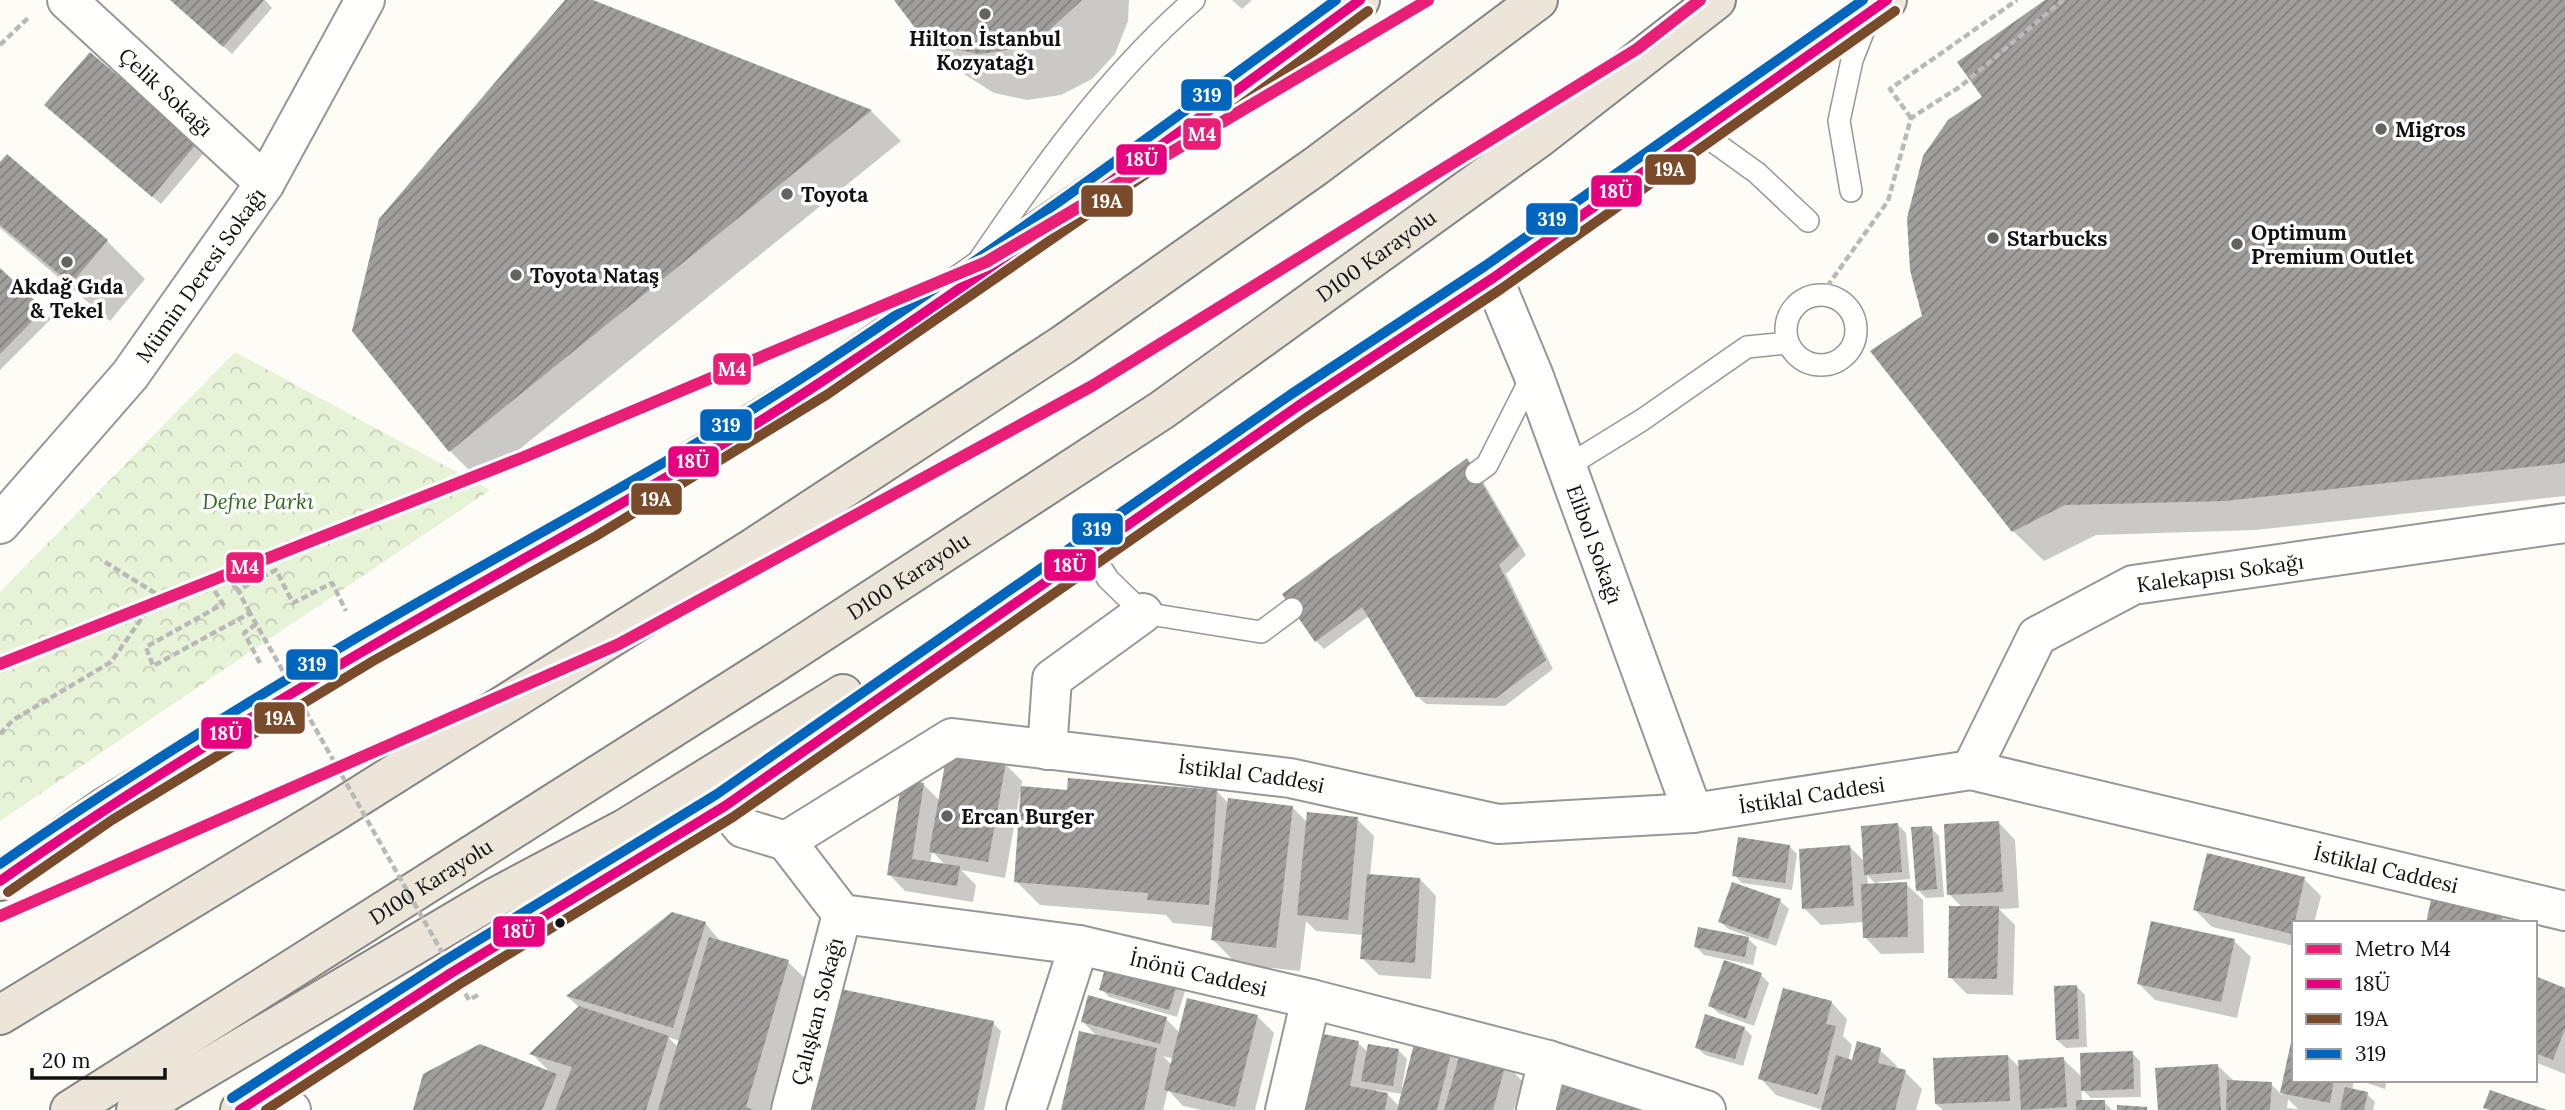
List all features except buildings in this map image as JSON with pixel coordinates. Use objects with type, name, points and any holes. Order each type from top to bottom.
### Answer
[{"type":"highway","points":[[0,881],[104,808],[366,649],[601,517],[821,382],[1164,144],[1360,0]]},
{"type":"highway","points":[[0,1015],[355,799],[753,548],[1064,344],[1316,166],[1538,0]]},
{"type":"highway","name":"D100 Karayolu","points":[[70,1110],[759,674],[1162,410],[1540,137],[1716,0]]},
{"type":"highway","points":[[267,1104],[451,973],[725,806],[1298,406],[1493,278],[1879,6]]},
{"type":"highway","points":[[136,1110],[494,898],[626,828],[849,690],[967,635]]},
{"type":"highway","points":[[0,861],[104,808]]},
{"type":"street","name":"Mümin Deresi Sokağı","points":[[0,524],[130,375],[265,183],[365,0]]},
{"type":"street","name":"Çelik Sokağı","points":[[52,4],[265,183]]},
{"type":"street","name":"Elibol Sokağı","points":[[1493,278],[1533,374],[1693,813]]},
{"type":"street","name":"Kalekapısı Sokağı","points":[[1971,770],[2037,636],[2133,585],[2565,523]]},
{"type":"street","points":[[1047,750],[1052,678],[1143,613]]},
{"type":"street","name":"İstiklal Caddesi","points":[[786,841],[952,738],[1290,778],[1498,824],[1693,813],[1971,770],[2565,911]]},
{"type":"street","points":[[725,806],[743,828],[786,841],[842,914]]},
{"type":"street","name":"İnönü Caddesi","points":[[842,914],[1079,945],[1311,999],[1548,1060],[1706,1110]]},
{"type":"street","name":"Çalışkan Sokağı","points":[[791,1110],[842,914]]},
{"type":"street","points":[[1026,1110],[1079,945]]},
{"type":"street","points":[[1285,1110],[1311,999]]},
{"type":"street","points":[[1536,1110],[1548,1060]]},
{"type":"lane","points":[[964,283],[1041,170],[1096,100],[1194,0]]},
{"type":"lane","points":[[1851,191],[1839,121],[1852,60],[1879,6]]},
{"type":"lane","points":[[1700,132],[1757,173],[1808,221]]},
{"type":"lane","points":[[1566,467],[1642,420],[1747,347],[1788,343]]},
{"type":"lane","points":[[1476,473],[1487,464],[1533,374]]},
{"type":"lane","points":[[1091,552],[1108,579],[1143,613],[1261,632],[1292,609]]},
{"type":"path","points":[[2017,0],[1890,89],[1910,118],[1961,86],[2063,0]]},
{"type":"path","points":[[0,45],[52,4]]},
{"type":"path","points":[[105,562],[158,595]]},
{"type":"path","points":[[238,590],[276,570],[293,603],[332,583],[366,649]]},
{"type":"path","points":[[0,734],[13,720],[111,662],[158,595],[227,579],[238,590],[469,1000],[481,993]]},
{"type":"path","points":[[209,582],[223,604],[146,647],[153,666],[250,613]]},
{"type":"green space","name":"Defne Parkı","points":[[235,352],[490,490],[0,821],[0,592]]},
{"type":"metro line","name":"M4","points":[[0,664],[524,457],[986,262],[1428,0]]},
{"type":"metro line","name":"M4","points":[[0,916],[619,644],[1092,386],[1637,49],[1700,0]]},
{"type":"transit line","name":"319","points":[[0,864],[267,691],[645,474],[814,370],[1012,235],[1336,0]]},
{"type":"transit line","name":"18Ü","points":[[0,881],[134,791],[272,705],[652,486],[821,382],[1026,242],[1360,0]]},
{"type":"transit line","name":"319","points":[[232,1098],[444,961],[717,794],[1290,395],[1485,266],[1863,0]]},
{"type":"transit line","name":"18Ü","points":[[240,1110],[451,973],[725,806],[1298,406],[1493,278],[1887,0]]},
{"type":"transit line","name":"19A","points":[[8,892],[112,820],[373,661],[596,536],[828,394],[1172,156],[1368,11]]},
{"type":"transit line","name":"19A","points":[[266,1110],[458,985],[733,817],[1306,418],[1501,289],[1895,11]]},
{"type":"place","name":"Hilton İstanbul Kozyatağı","points":[[985,14]]},
{"type":"place","name":"Migros","points":[[2381,129]]},
{"type":"place","name":"Toyota","points":[[787,194]]},
{"type":"place","name":"Starbucks","points":[[1993,238]]},
{"type":"place","name":"Optimum Premium Outlet","points":[[2237,244]]},
{"type":"place","name":"Akdağ Gıda & Tekel","points":[[67,262]]},
{"type":"place","name":"Toyota Nataş","points":[[516,275]]},
{"type":"place","name":"Ercan Burger","points":[[947,816]]}]
